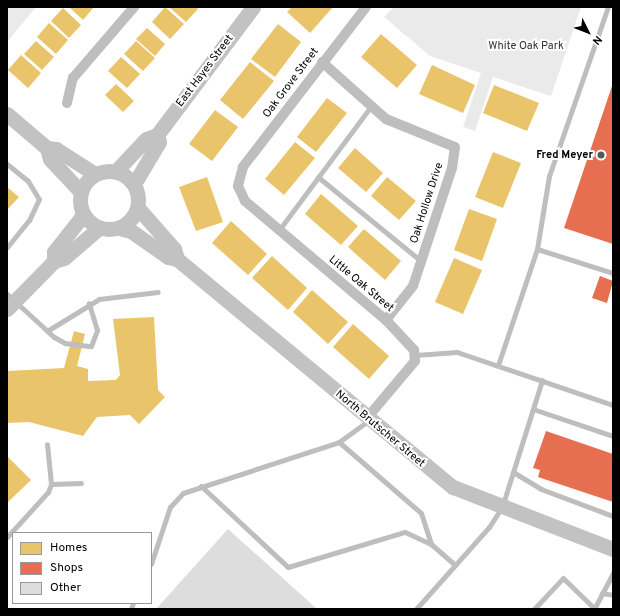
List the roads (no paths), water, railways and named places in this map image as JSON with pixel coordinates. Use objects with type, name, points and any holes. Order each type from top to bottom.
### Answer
[{"type":"street","points":[[67,103],[73,78],[134,7]]},
{"type":"street","name":"East Hayes Street","points":[[116,172],[146,139],[158,135],[252,7]]},
{"type":"street","name":"Oak Grove Street","points":[[238,176],[322,62],[366,7]]},
{"type":"street","name":"Oak Hollow Drive","points":[[322,62],[371,106],[395,123],[455,147],[452,168],[413,286],[386,320]]},
{"type":"street","points":[[7,114],[47,148],[56,149],[96,174],[116,172],[134,184],[138,208],[128,224],[119,228],[99,228],[83,215]]},
{"type":"street","name":"East Hayes Street","points":[[134,184],[159,142],[158,135]]},
{"type":"street","points":[[47,148],[50,159],[81,192],[83,215],[54,252],[54,261]]},
{"type":"street","points":[[81,192],[96,174]]},
{"type":"street","name":"Little Oak Street","points":[[238,176],[240,195],[406,338],[415,355]]},
{"type":"street","name":"North Brutscher Street","points":[[138,208],[174,249],[176,259]]},
{"type":"street","points":[[10,302],[54,261],[64,258],[99,228]]},
{"type":"street","name":"North Brutscher Street","points":[[119,228],[131,231],[168,257],[176,259],[442,479],[502,507],[613,549]]},
{"type":"street","points":[[368,419],[406,373],[415,355]]},
{"type":"lane","points":[[498,365],[537,249],[549,176],[608,7]]},
{"type":"lane","points":[[279,230],[371,106]]},
{"type":"lane","points":[[7,164],[28,181],[38,199],[30,220],[7,247]]},
{"type":"lane","points":[[318,177],[421,261]]},
{"type":"lane","points":[[537,249],[613,273]]},
{"type":"lane","points":[[47,331],[89,303],[110,296],[158,292]]},
{"type":"lane","points":[[10,302],[65,343],[91,346],[97,330],[89,303]]},
{"type":"lane","points":[[415,355],[457,352],[613,404]]},
{"type":"lane","points":[[416,609],[455,565],[502,507],[542,380]]},
{"type":"lane","points":[[533,409],[613,436]]},
{"type":"lane","points":[[152,561],[170,507],[183,493],[339,442],[368,419]]},
{"type":"lane","points":[[339,442],[420,513],[430,544]]},
{"type":"lane","points":[[7,537],[51,484],[47,444]]},
{"type":"lane","points":[[513,472],[541,489],[613,516]]},
{"type":"lane","points":[[51,484],[81,483]]},
{"type":"lane","points":[[201,486],[288,567],[405,532],[430,544],[455,565]]},
{"type":"lane","points":[[534,609],[563,578],[594,609],[613,572]]},
{"type":"lane","points":[[602,593],[613,595]]},
{"type":"place","name":"Fred Meyer","points":[[601,155]]},
{"type":"park label","name":"White Oak Park","points":[[526,46]]}]
